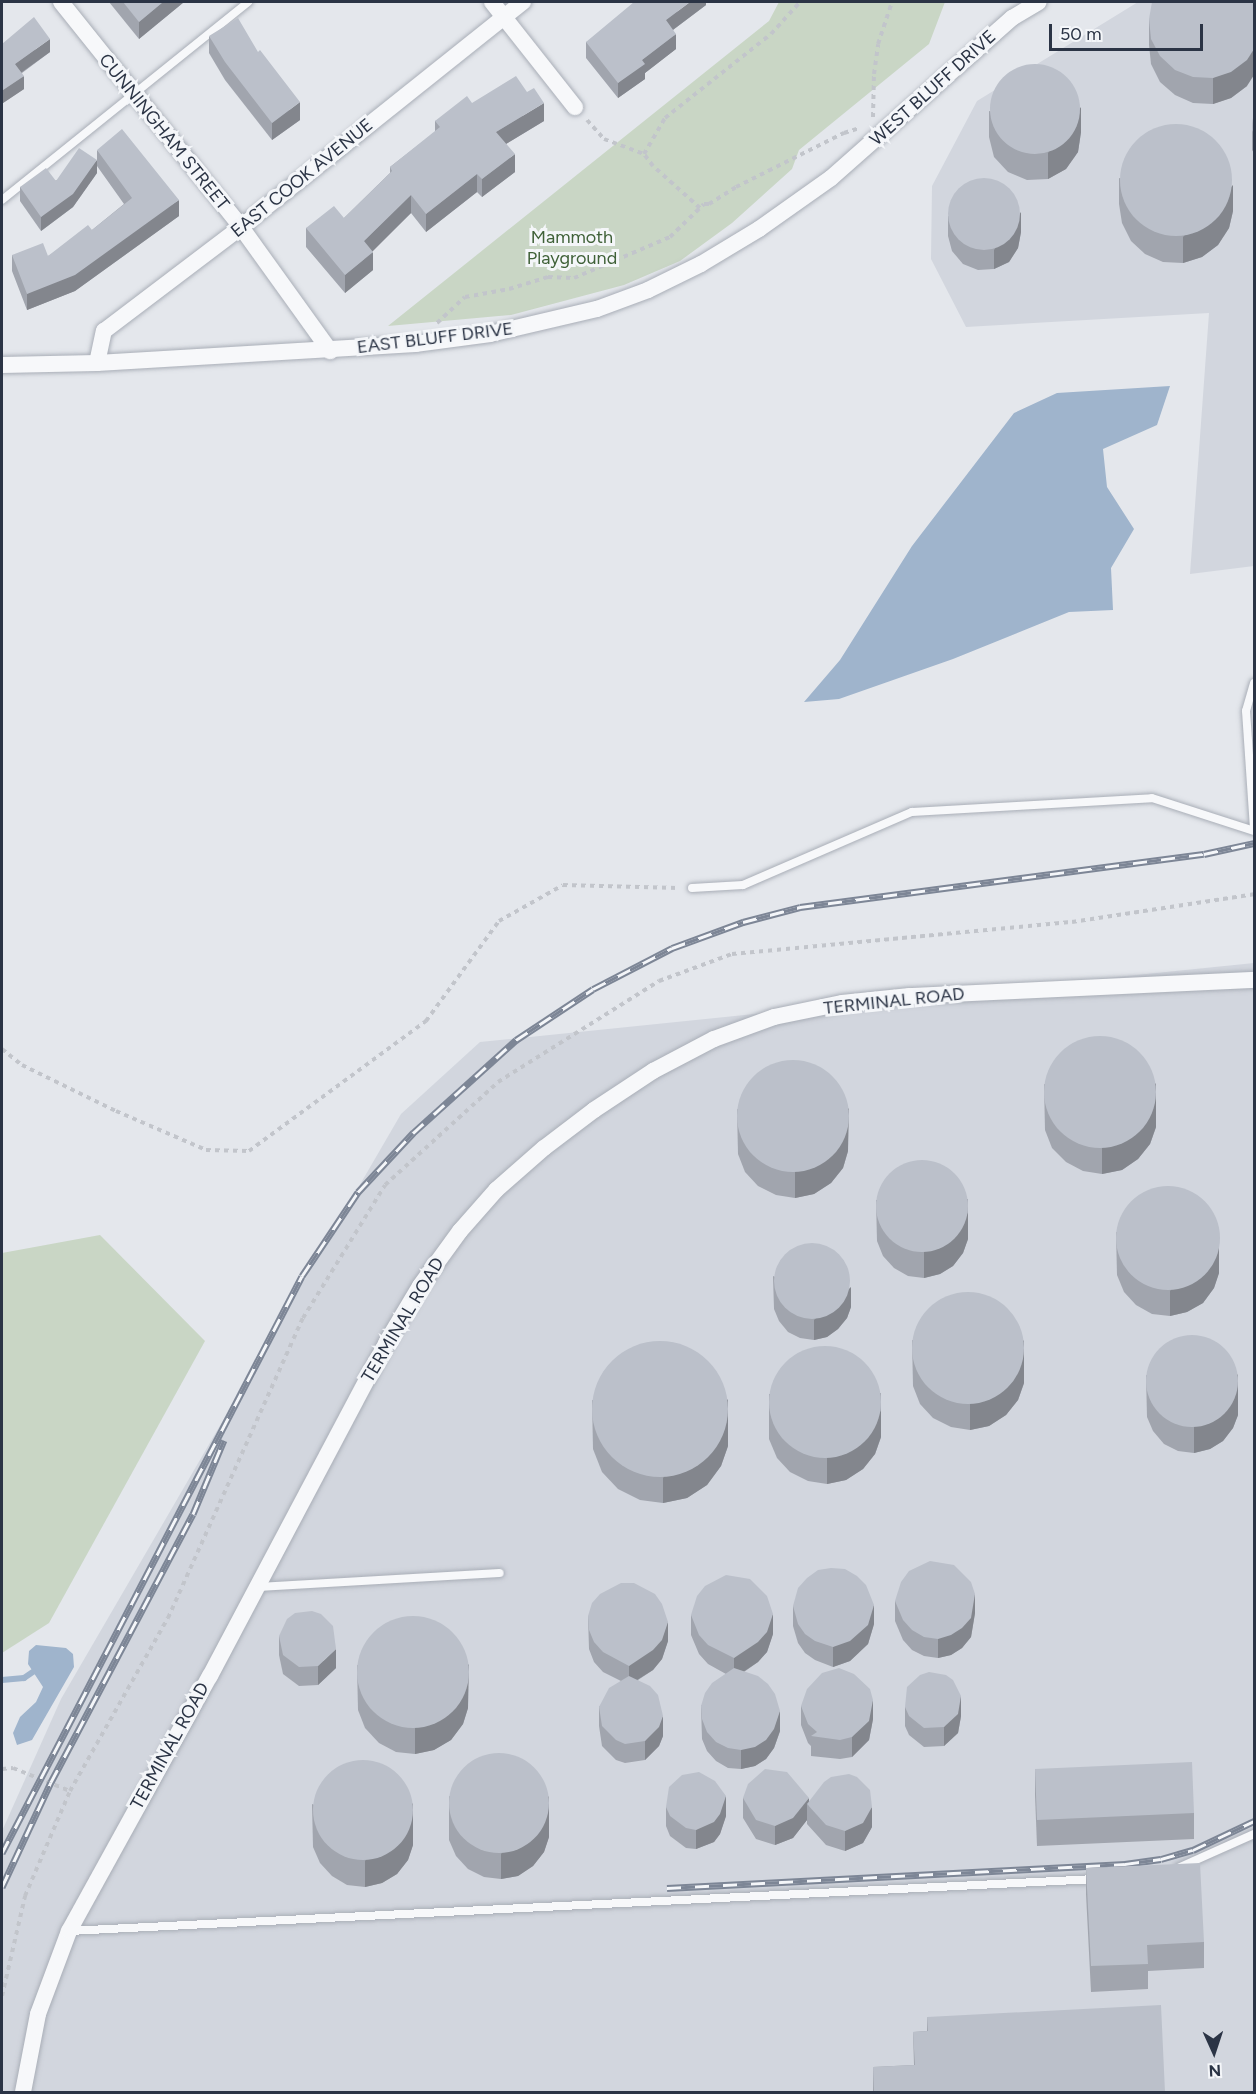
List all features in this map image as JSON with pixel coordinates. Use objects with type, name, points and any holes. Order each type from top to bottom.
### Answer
[{"type":"street","name":"CUNNINGHAM STREET","points":[[61,2],[240,227],[330,351]]},
{"type":"street","points":[[492,2],[575,107]]},
{"type":"street","name":"EAST COOK AVENUE","points":[[97,363],[104,331],[240,227],[523,2]]},
{"type":"street","name":"WEST BLUFF DRIVE","points":[[831,178],[1012,18],[1039,2]]},
{"type":"street","name":"EAST BLUFF DRIVE","points":[[2,365],[97,363],[330,351],[415,344],[490,334],[549,321],[597,309],[648,291],[701,264],[759,229],[831,178]]},
{"type":"street","name":"TERMINAL ROAD","points":[[23,2092],[38,2014],[69,1931],[258,1587],[386,1343],[420,1286],[460,1231],[496,1190],[544,1148],[594,1110],[653,1071],[714,1039],[774,1017],[842,1003],[910,996],[1254,980]]},
{"type":"lane","points":[[2,200],[248,2]]},
{"type":"lane","points":[[692,888],[743,885],[912,812],[1152,798],[1254,830],[1246,711],[1254,683]]},
{"type":"lane","points":[[258,1587],[501,1574]]},
{"type":"lane","points":[[1168,1872],[1254,1834]]},
{"type":"lane","points":[[69,1931],[1104,1879]]},
{"type":"path","points":[[644,154],[666,118],[771,34],[800,2]]},
{"type":"path","points":[[869,122],[874,116],[874,74],[878,44],[892,2]]},
{"type":"path","points":[[575,107],[604,139],[644,154],[653,166],[700,208]]},
{"type":"path","points":[[415,344],[465,297],[509,289],[548,277],[574,278],[670,237],[700,208],[736,187],[844,133],[865,127]]},
{"type":"path","points":[[2,1049],[32,1070],[206,1150],[249,1150],[426,1021],[499,921],[563,885],[692,888]]},
{"type":"path","points":[[2,1996],[25,1896],[69,1791],[168,1618],[303,1318],[385,1185],[498,1082],[659,981],[732,954],[1072,922],[1254,894]]},
{"type":"path","points":[[2,1769],[14,1768],[69,1791]]},
{"type":"shaded area","points":[[1138,2],[1254,2],[1254,566],[1190,574],[1209,313],[966,327],[931,259],[932,186],[977,101]]},
{"type":"shaded area","points":[[1254,963],[1254,2092],[2,2092],[2,1831],[61,1699],[401,1114],[480,1042]]},
{"type":"green space","name":"Mammoth Playground","points":[[779,2],[945,2],[929,44],[799,150],[792,169],[732,223],[680,261],[624,285],[511,315],[388,326],[769,21]]},
{"type":"green space","points":[[100,1235],[205,1341],[49,1623],[2,1653],[2,1253]]},
{"type":"water","points":[[1170,386],[1157,425],[1103,449],[1107,487],[1134,529],[1111,568],[1113,610],[1069,612],[953,659],[839,699],[804,702],[840,660],[912,546],[1014,413],[1057,393]]},
{"type":"water","points":[[36,1645],[66,1648],[73,1654],[74,1667],[32,1740],[17,1745],[13,1733],[20,1717],[36,1702],[43,1687],[28,1664],[29,1651]]},
{"type":"building","points":[[123,2],[163,2],[139,22]]},
{"type":"building","points":[[634,2],[690,2],[666,20],[676,34],[642,60],[645,64],[618,83],[586,42]]},
{"type":"building","points":[[1152,2],[1254,2],[1254,49],[1247,60],[1231,72],[1213,78],[1193,77],[1175,70],[1160,56],[1151,39],[1149,19]]},
{"type":"building","points":[[34,17],[50,39],[15,64],[24,76],[3,90],[2,44]]},
{"type":"building","points":[[238,18],[258,52],[260,50],[300,102],[272,123],[225,62],[209,36]]},
{"type":"building","points":[[1026,64],[1044,64],[1060,71],[1073,84],[1080,100],[1080,118],[1073,134],[1060,147],[1044,154],[1026,154],[1010,147],[997,134],[990,118],[990,100],[997,84],[1010,71]]},
{"type":"building","points":[[516,76],[527,92],[534,88],[544,103],[496,132],[515,154],[482,179],[477,174],[426,214],[411,195],[364,241],[373,252],[345,275],[306,228],[334,206],[344,218],[392,171],[390,167],[440,127],[435,121],[467,96],[472,103]]},
{"type":"building","points":[[1254,106],[1254,134],[1252,130]]},
{"type":"building","points":[[1176,124],[1198,128],[1216,140],[1228,158],[1232,180],[1228,202],[1216,220],[1198,232],[1176,236],[1154,232],[1136,220],[1124,202],[1120,180],[1124,158],[1136,140],[1154,128]]},
{"type":"building","points":[[122,129],[179,200],[75,275],[27,294],[12,255],[43,243],[48,256],[88,225],[92,230],[132,198],[97,150]]},
{"type":"building","points":[[79,148],[97,160],[73,194],[41,217],[20,187],[46,168],[56,181]]},
{"type":"building","points":[[984,178],[998,181],[1010,188],[1017,200],[1020,214],[1017,228],[1010,240],[998,247],[984,250],[970,247],[958,240],[951,228],[948,214],[951,200],[958,188],[970,181]]},
{"type":"building","points":[[1100,1036],[1121,1040],[1140,1052],[1152,1071],[1156,1092],[1152,1113],[1140,1132],[1121,1144],[1100,1148],[1079,1144],[1060,1132],[1048,1113],[1044,1092],[1048,1071],[1060,1052],[1079,1040]]},
{"type":"building","points":[[793,1060],[814,1064],[833,1076],[845,1095],[849,1116],[845,1137],[833,1156],[814,1168],[793,1172],[772,1168],[753,1156],[741,1137],[737,1116],[741,1095],[753,1076],[772,1064]]},
{"type":"building","points":[[922,1160],[940,1164],[954,1174],[964,1188],[968,1206],[964,1224],[954,1238],[940,1248],[922,1252],[904,1248],[890,1238],[880,1224],[876,1206],[880,1188],[890,1174],[904,1164]]},
{"type":"building","points":[[1168,1186],[1188,1190],[1205,1201],[1216,1218],[1220,1238],[1216,1258],[1205,1275],[1188,1286],[1168,1290],[1148,1286],[1131,1275],[1120,1258],[1116,1238],[1120,1218],[1131,1201],[1148,1190]]},
{"type":"building","points":[[805,1243],[819,1243],[833,1249],[844,1260],[850,1274],[847,1296],[839,1308],[819,1319],[805,1319],[791,1313],[780,1302],[774,1288],[774,1274],[780,1260],[791,1249]]},
{"type":"building","points":[[968,1292],[989,1296],[1008,1308],[1020,1327],[1024,1348],[1020,1369],[1008,1388],[989,1400],[968,1404],[947,1400],[928,1388],[916,1369],[912,1348],[916,1327],[928,1308],[947,1296]]},
{"type":"building","points":[[1192,1335],[1210,1339],[1225,1348],[1234,1363],[1238,1381],[1234,1399],[1225,1414],[1210,1423],[1192,1427],[1174,1423],[1159,1414],[1150,1399],[1146,1381],[1150,1363],[1159,1348],[1174,1339]]},
{"type":"building","points":[[660,1341],[686,1346],[698,1352],[708,1361],[717,1371],[723,1383],[728,1409],[723,1435],[717,1447],[708,1457],[698,1466],[686,1472],[660,1477],[634,1472],[622,1466],[612,1457],[603,1447],[597,1435],[592,1409],[597,1383],[603,1371],[612,1361],[622,1352],[634,1346]]},
{"type":"building","points":[[825,1346],[846,1350],[865,1362],[877,1381],[881,1402],[877,1423],[865,1442],[846,1454],[825,1458],[804,1454],[785,1442],[773,1423],[769,1402],[773,1381],[785,1362],[804,1350]]},
{"type":"building","points":[[930,1561],[954,1565],[971,1582],[975,1594],[971,1618],[951,1635],[938,1639],[924,1637],[912,1630],[903,1620],[895,1601],[901,1582],[909,1571]]},
{"type":"building","points":[[845,1569],[857,1576],[866,1585],[874,1605],[868,1625],[850,1641],[833,1647],[815,1641],[805,1634],[798,1624],[793,1606],[798,1588],[807,1578],[818,1570]]},
{"type":"building","points":[[726,1575],[750,1579],[767,1596],[773,1614],[767,1632],[758,1642],[734,1658],[708,1645],[699,1635],[691,1615],[697,1596],[705,1586]]},
{"type":"building","points":[[621,1583],[634,1583],[655,1594],[662,1604],[668,1622],[662,1640],[653,1650],[629,1666],[603,1652],[594,1642],[589,1630],[588,1616],[592,1603],[600,1594]]},
{"type":"building","points":[[312,1611],[321,1614],[333,1626],[336,1649],[318,1666],[299,1667],[283,1655],[279,1636],[287,1619],[295,1613]]},
{"type":"building","points":[[413,1616],[434,1620],[452,1633],[465,1651],[469,1672],[465,1693],[452,1711],[434,1724],[413,1728],[392,1724],[374,1711],[361,1693],[357,1672],[361,1651],[374,1633],[392,1620]]},
{"type":"building","points":[[734,1668],[758,1676],[768,1684],[775,1694],[780,1711],[774,1729],[766,1740],[755,1747],[741,1750],[728,1748],[716,1742],[707,1732],[702,1719],[701,1706],[705,1693],[712,1683]]},
{"type":"building","points":[[839,1668],[854,1674],[870,1689],[873,1700],[869,1721],[852,1737],[840,1740],[811,1736],[817,1732],[808,1724],[801,1706],[807,1689],[822,1673]]},
{"type":"building","points":[[929,1672],[946,1675],[953,1680],[961,1696],[958,1714],[944,1727],[924,1728],[909,1716],[905,1707],[907,1687],[920,1675]]},
{"type":"building","points":[[629,1676],[650,1686],[658,1695],[663,1716],[659,1727],[645,1741],[625,1744],[616,1740],[602,1726],[599,1707],[609,1688]]},
{"type":"building","points":[[499,1753],[518,1757],[535,1767],[545,1784],[549,1803],[545,1822],[535,1839],[518,1849],[499,1853],[480,1849],[463,1839],[453,1822],[449,1803],[453,1784],[463,1767],[480,1757]]},
{"type":"building","points":[[363,1760],[382,1764],[399,1774],[409,1791],[413,1810],[409,1829],[399,1846],[382,1856],[363,1860],[344,1856],[327,1846],[317,1829],[313,1810],[317,1791],[327,1774],[344,1764]]},
{"type":"building","points":[[1192,1762],[1194,1813],[1037,1820],[1035,1769]]},
{"type":"building","points":[[765,1769],[787,1772],[809,1798],[793,1818],[775,1826],[756,1820],[743,1798],[748,1784]]},
{"type":"building","points":[[699,1772],[715,1781],[726,1796],[720,1814],[714,1822],[696,1830],[686,1828],[670,1816],[666,1807],[669,1787],[682,1775]]},
{"type":"building","points":[[849,1774],[857,1777],[870,1790],[872,1807],[863,1823],[845,1831],[826,1825],[807,1804],[824,1782],[831,1777]]},
{"type":"building","points":[[1200,1863],[1204,1942],[1147,1945],[1148,1964],[1091,1966],[1086,1868]]},
{"type":"building","points":[[1161,2005],[1165,2092],[874,2092],[873,2067],[915,2065],[913,2032],[928,2031],[927,2017]]},
{"type":"waterway","points":[[2,1680],[24,1678],[33,1672]]},
{"type":"railway","points":[[2,1853],[302,1276],[358,1192],[413,1133],[516,1040],[593,989],[672,948],[743,922],[800,907],[1204,854],[1254,843]]},
{"type":"railway","points":[[2,1887],[51,1782],[193,1514],[224,1440]]},
{"type":"railway","points":[[667,1888],[1125,1864],[1161,1859],[1193,1850],[1254,1821]]}]
